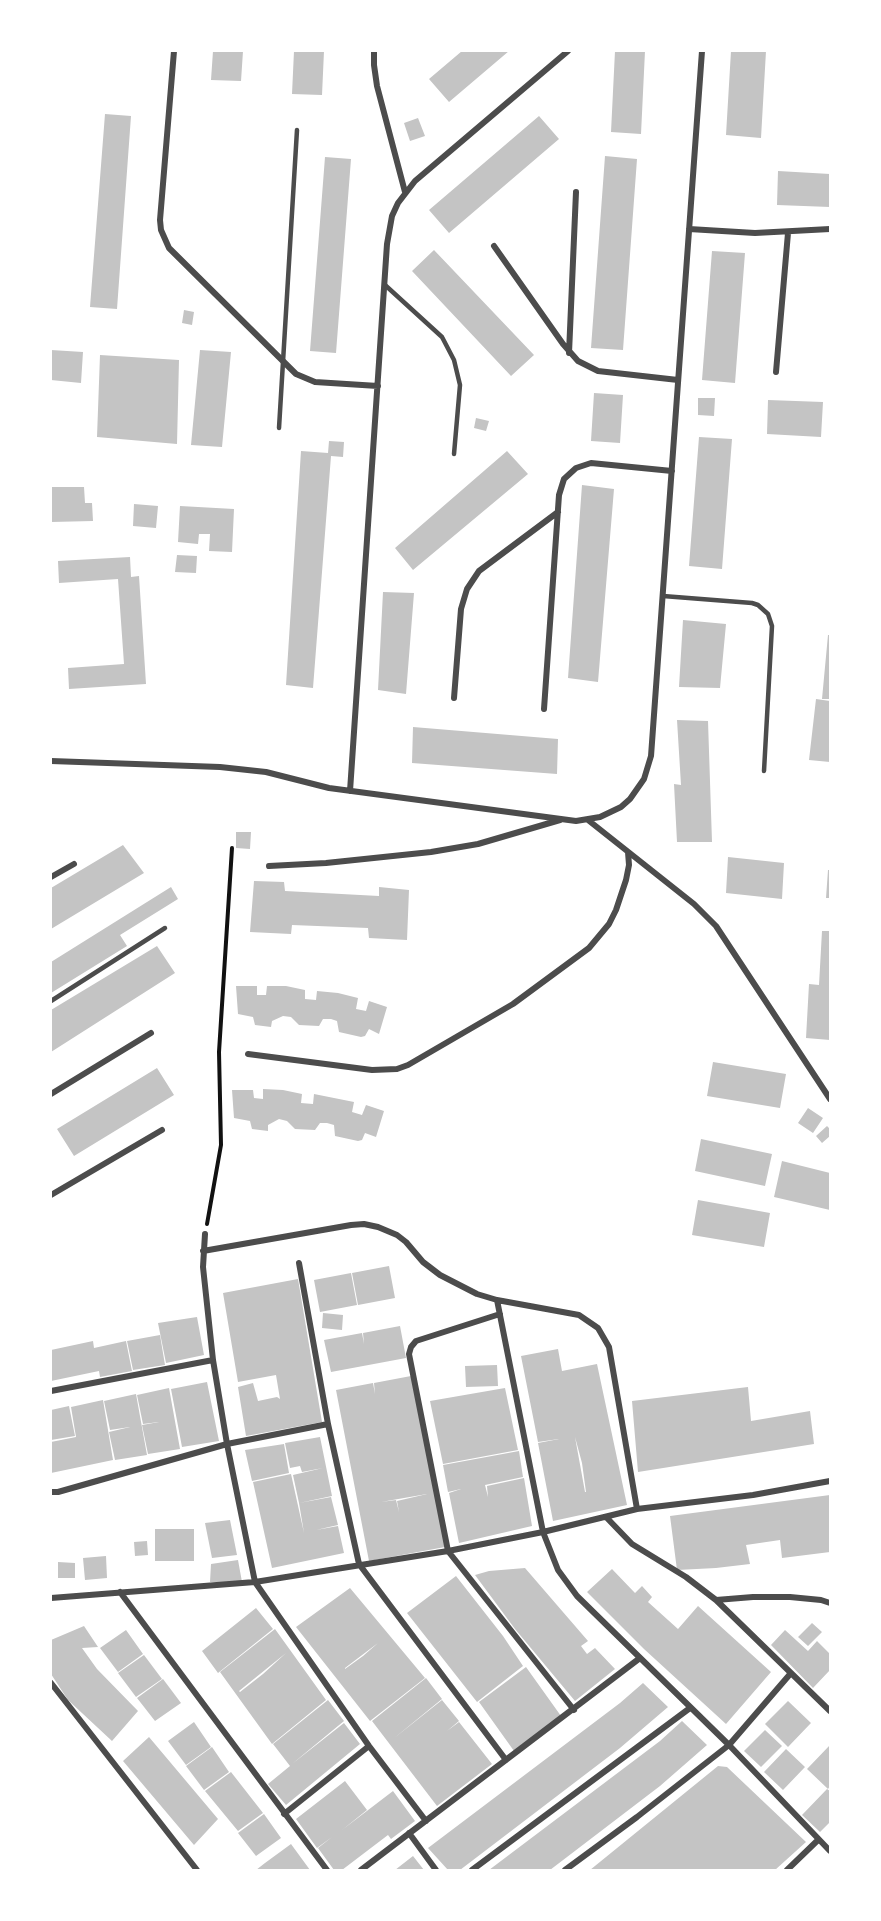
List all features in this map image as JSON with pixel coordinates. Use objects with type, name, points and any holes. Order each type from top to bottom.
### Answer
[{"type":"street","points":[[174,51],[160,220],[164,239],[176,257],[296,374],[308,381],[378,386]]},
{"type":"street","points":[[375,51],[377,86],[405,192]]},
{"type":"street","points":[[350,791],[389,230],[398,203],[415,181],[568,51]]},
{"type":"street","points":[[51,761],[220,767],[266,772],[318,786],[564,820],[588,820],[600,817],[621,807],[638,790],[649,768],[651,756],[702,51]]},
{"type":"street","points":[[569,353],[576,192]]},
{"type":"street","points":[[689,229],[755,233],[830,230]]},
{"type":"street","points":[[776,372],[788,233]]},
{"type":"street","points":[[494,246],[569,353],[578,361],[598,371],[678,380]]},
{"type":"street","points":[[544,709],[558,512],[564,479],[583,465],[600,464],[672,471]]},
{"type":"street","points":[[454,698],[461,609],[467,589],[480,571],[558,512]]},
{"type":"street","points":[[269,866],[326,864],[431,852],[478,844],[564,820]]},
{"type":"street","points":[[588,820],[694,904],[716,926],[830,1099]]},
{"type":"street","points":[[248,1054],[372,1070],[397,1069],[408,1065],[513,1004],[590,948],[609,924],[616,910],[626,880],[628,852]]},
{"type":"street","points":[[51,877],[74,864]]},
{"type":"street","points":[[51,1094],[151,1033]]},
{"type":"street","points":[[51,1195],[162,1130]]},
{"type":"street","points":[[202,1251],[364,1224],[398,1235],[423,1262],[458,1286],[498,1300],[579,1314],[590,1321],[605,1337],[609,1347],[637,1509]]},
{"type":"street","points":[[205,1234],[202,1251],[213,1360],[227,1444],[255,1582],[369,1746],[426,1821]]},
{"type":"street","points":[[299,1263],[328,1424],[359,1564],[506,1760]]},
{"type":"street","points":[[498,1300],[543,1532],[551,1556],[567,1584],[729,1745],[830,1851]]},
{"type":"street","points":[[500,1314],[416,1341],[410,1350],[448,1551],[574,1710]]},
{"type":"street","points":[[51,1391],[213,1360]]},
{"type":"street","points":[[51,1492],[58,1492],[227,1444],[328,1424]]},
{"type":"street","points":[[51,1598],[255,1582],[448,1551],[543,1532],[637,1509],[753,1495],[830,1481]]},
{"type":"street","points":[[606,1517],[632,1544],[686,1577],[716,1600],[830,1711]]},
{"type":"street","points":[[120,1592],[327,1870]]},
{"type":"street","points":[[716,1600],[790,1597],[830,1603]]},
{"type":"street","points":[[361,1870],[640,1658]]},
{"type":"street","points":[[565,1870],[729,1745],[791,1673]]},
{"type":"street","points":[[51,1683],[197,1870]]},
{"type":"street","points":[[472,1870],[690,1708]]},
{"type":"street","points":[[284,1814],[369,1746]]},
{"type":"street","points":[[409,1833],[436,1870]]},
{"type":"street","points":[[787,1870],[818,1840]]},
{"type":"lane","points":[[279,428],[297,130]]},
{"type":"lane","points":[[385,285],[442,337],[454,360],[460,385],[454,454]]},
{"type":"lane","points":[[663,596],[752,603],[764,609],[768,614],[772,626],[764,771]]},
{"type":"lane","points":[[51,1001],[165,928]]},
{"type":"path","points":[[205,1234],[220,1145],[219,1052],[232,848]]},
{"type":"building","points":[[213,51],[243,51],[241,81],[211,80]]},
{"type":"building","points":[[294,51],[324,51],[322,95],[292,94]]},
{"type":"building","points":[[462,51],[509,51],[449,102],[429,79]]},
{"type":"building","points":[[615,51],[645,51],[641,134],[611,132]]},
{"type":"building","points":[[731,51],[766,51],[761,138],[726,135]]},
{"type":"building","points":[[105,114],[131,116],[117,309],[90,307]]},
{"type":"building","points":[[539,116],[559,139],[449,233],[429,210]]},
{"type":"building","points":[[418,118],[425,136],[410,141],[404,123]]},
{"type":"building","points":[[605,156],[637,159],[623,350],[591,348]]},
{"type":"building","points":[[325,157],[351,159],[336,353],[310,351]]},
{"type":"building","points":[[778,171],[830,174],[830,207],[777,205]]},
{"type":"building","points":[[434,250],[534,355],[511,376],[412,271]]},
{"type":"building","points":[[712,251],[745,253],[735,383],[702,380]]},
{"type":"building","points":[[184,310],[194,312],[192,325],[182,323]]},
{"type":"building","points":[[51,350],[83,352],[81,383],[51,380]]},
{"type":"building","points":[[200,350],[231,352],[222,447],[191,445]]},
{"type":"building","points":[[100,355],[179,360],[177,444],[97,437]]},
{"type":"building","points":[[594,393],[623,395],[620,443],[591,441]]},
{"type":"building","points":[[698,398],[715,398],[714,416],[698,415]]},
{"type":"building","points":[[768,400],[823,402],[821,437],[767,434]]},
{"type":"building","points":[[476,418],[489,421],[486,431],[474,428]]},
{"type":"building","points":[[699,437],[732,439],[722,569],[689,566]]},
{"type":"building","points":[[329,441],[344,442],[343,457],[331,456],[313,688],[286,685],[301,451],[328,453]]},
{"type":"building","points":[[507,451],[528,474],[413,570],[395,548]]},
{"type":"building","points":[[582,485],[614,489],[598,682],[568,678]]},
{"type":"building","points":[[51,487],[84,487],[85,503],[92,503],[93,521],[51,522]]},
{"type":"building","points":[[134,504],[158,506],[156,528],[133,526]]},
{"type":"building","points":[[180,506],[234,509],[232,552],[209,551],[210,534],[199,534],[198,544],[178,542]]},
{"type":"building","points":[[177,555],[197,556],[196,573],[175,572]]},
{"type":"building","points":[[130,557],[131,577],[139,576],[146,684],[69,689],[68,668],[124,664],[118,579],[59,583],[58,561]]},
{"type":"building","points":[[383,592],[414,593],[406,694],[378,690]]},
{"type":"building","points":[[683,620],[726,624],[720,688],[679,687]]},
{"type":"building","points":[[828,635],[830,635],[830,699],[822,699]]},
{"type":"building","points":[[816,699],[830,701],[830,762],[809,760]]},
{"type":"building","points":[[677,720],[708,721],[712,842],[677,842],[674,784],[681,785]]},
{"type":"building","points":[[413,727],[558,739],[557,774],[412,763]]},
{"type":"building","points":[[236,832],[251,832],[250,849],[236,848]]},
{"type":"building","points":[[123,845],[144,873],[51,929],[51,888]]},
{"type":"building","points":[[728,857],[784,863],[782,899],[726,893]]},
{"type":"building","points":[[828,870],[830,870],[830,898],[826,898]]},
{"type":"building","points":[[254,881],[284,882],[285,891],[379,896],[379,887],[409,890],[407,940],[369,938],[368,928],[292,925],[291,934],[250,932]]},
{"type":"building","points":[[171,887],[178,899],[120,935],[127,946],[51,993],[51,962]]},
{"type":"building","points":[[822,931],[830,931],[830,1040],[806,1038],[809,984],[819,985]]},
{"type":"building","points":[[157,946],[175,973],[51,1052],[51,1010]]},
{"type":"building","points":[[236,986],[257,986],[257,995],[266,995],[267,986],[286,986],[305,990],[305,999],[316,1000],[317,991],[338,993],[358,998],[356,1009],[366,1011],[369,1001],[387,1007],[379,1034],[369,1029],[365,1036],[361,1037],[339,1032],[337,1021],[331,1019],[323,1019],[319,1026],[299,1025],[291,1017],[283,1016],[272,1021],[271,1027],[255,1025],[253,1017],[238,1014]]},
{"type":"building","points":[[713,1062],[786,1074],[780,1108],[707,1096]]},
{"type":"building","points":[[157,1068],[174,1095],[74,1156],[57,1129]]},
{"type":"building","points":[[263,1089],[302,1094],[301,1103],[313,1104],[314,1094],[354,1102],[352,1112],[362,1115],[366,1105],[384,1111],[376,1137],[365,1133],[362,1140],[358,1141],[335,1136],[334,1125],[327,1123],[320,1123],[315,1130],[295,1129],[287,1121],[279,1119],[268,1125],[268,1131],[252,1129],[250,1121],[234,1118],[232,1090],[253,1090],[254,1098],[263,1099]]},
{"type":"building","points":[[808,1108],[823,1118],[813,1133],[798,1123]]},
{"type":"building","points":[[827,1126],[830,1129],[830,1136],[822,1143],[816,1136]]},
{"type":"building","points":[[701,1139],[772,1154],[765,1186],[695,1171]]},
{"type":"building","points":[[782,1161],[830,1173],[830,1210],[774,1197]]},
{"type":"building","points":[[698,1200],[770,1213],[764,1247],[692,1235]]},
{"type":"building","points":[[389,1266],[395,1298],[358,1305],[352,1273]]},
{"type":"building","points":[[351,1273],[357,1305],[320,1312],[314,1280]]},
{"type":"building","points":[[298,1279],[322,1422],[246,1436],[238,1387],[253,1383],[258,1401],[277,1397],[280,1399],[276,1375],[238,1382],[223,1293]]},
{"type":"building","points":[[323,1313],[343,1315],[342,1330],[322,1328]]},
{"type":"building","points":[[197,1317],[204,1355],[166,1363],[158,1323]]},
{"type":"building","points":[[400,1326],[406,1358],[331,1372],[324,1340],[362,1333],[364,1344],[363,1333]]},
{"type":"building","points":[[160,1335],[165,1365],[133,1370],[127,1341]]},
{"type":"building","points":[[93,1341],[94,1348],[126,1341],[132,1371],[100,1377],[99,1371],[51,1381],[51,1350]]},
{"type":"building","points":[[558,1349],[562,1371],[597,1364],[627,1505],[553,1521],[538,1443],[559,1439],[538,1442],[521,1356]],"holes":[[[575,1437],[582,1463],[586,1492]]]},
{"type":"building","points":[[497,1365],[498,1386],[466,1387],[465,1366]]},
{"type":"building","points":[[411,1376],[445,1547],[369,1561],[336,1390],[373,1383],[375,1394],[374,1383]],"holes":[[[427,1494],[397,1501],[399,1512],[396,1500],[381,1502]]]},
{"type":"building","points":[[207,1382],[219,1441],[182,1447],[171,1389]]},
{"type":"building","points":[[748,1387],[751,1421],[810,1411],[814,1444],[638,1472],[632,1401]]},
{"type":"building","points":[[169,1388],[180,1449],[148,1454],[142,1425],[159,1422],[143,1424],[137,1395]]},
{"type":"building","points":[[505,1388],[518,1450],[443,1464],[430,1401]]},
{"type":"building","points":[[136,1394],[147,1455],[115,1460],[109,1432],[130,1427],[110,1430],[104,1401]]},
{"type":"building","points":[[103,1400],[113,1460],[51,1473],[51,1442],[76,1437],[71,1407]]},
{"type":"building","points":[[69,1406],[75,1436],[51,1440],[51,1410]]},
{"type":"building","points":[[320,1437],[332,1496],[299,1503],[293,1475],[323,1468],[302,1472],[300,1466],[290,1468],[285,1443]]},
{"type":"building","points":[[284,1444],[289,1473],[252,1481],[245,1450]]},
{"type":"building","points":[[519,1451],[523,1477],[485,1485],[488,1497],[487,1486],[524,1478],[532,1526],[459,1543],[449,1493],[461,1489],[448,1492],[443,1465]]},
{"type":"building","points":[[291,1474],[304,1533],[299,1503],[331,1497],[338,1525],[316,1530],[338,1526],[344,1553],[272,1568],[253,1482]]},
{"type":"building","points":[[830,1495],[830,1552],[782,1558],[780,1540],[746,1545],[750,1564],[677,1570],[670,1516]]},
{"type":"building","points":[[230,1520],[237,1555],[212,1558],[205,1523]]},
{"type":"building","points":[[155,1529],[194,1529],[194,1561],[155,1561]]},
{"type":"building","points":[[147,1541],[148,1555],[135,1556],[134,1542]]},
{"type":"building","points":[[106,1556],[107,1578],[85,1580],[83,1558]]},
{"type":"building","points":[[238,1560],[242,1582],[210,1582],[211,1564]]},
{"type":"building","points":[[58,1562],[75,1563],[75,1578],[58,1578]]},
{"type":"building","points":[[525,1568],[588,1641],[581,1646],[587,1654],[595,1648],[615,1669],[575,1701],[515,1629],[475,1575],[489,1571]]},
{"type":"building","points":[[612,1569],[635,1593],[642,1586],[652,1597],[648,1602],[678,1629],[698,1606],[771,1672],[726,1724],[644,1649],[587,1592]]},
{"type":"building","points":[[456,1576],[503,1636],[523,1666],[477,1702],[407,1613]]},
{"type":"building","points":[[350,1588],[425,1678],[370,1721],[296,1627]],"holes":[[[378,1643],[363,1656],[345,1669]]]},
{"type":"building","points":[[256,1608],[273,1629],[218,1673],[202,1651]]},
{"type":"building","points":[[812,1623],[822,1632],[808,1646],[798,1637]]},
{"type":"building","points":[[84,1626],[98,1647],[82,1648],[97,1669],[138,1711],[112,1741],[68,1700],[51,1674],[51,1640]]},
{"type":"building","points":[[275,1629],[326,1700],[272,1744],[220,1672]],"holes":[[[286,1653],[263,1674],[239,1691]]]},
{"type":"building","points":[[126,1630],[143,1654],[118,1672],[100,1648]]},
{"type":"building","points":[[785,1630],[808,1651],[817,1641],[830,1654],[830,1670],[813,1688],[771,1645]]},
{"type":"building","points":[[144,1655],[162,1679],[136,1697],[118,1673]]},
{"type":"building","points":[[526,1667],[561,1716],[514,1751],[479,1702]]},
{"type":"building","points":[[426,1678],[442,1699],[393,1739],[442,1700],[459,1721],[447,1731],[459,1722],[492,1764],[437,1806],[372,1721]]},
{"type":"building","points":[[163,1679],[181,1703],[155,1721],[137,1698]]},
{"type":"building","points":[[643,1683],[668,1707],[620,1748],[460,1870],[448,1870],[428,1848],[620,1703]]},
{"type":"building","points":[[328,1700],[344,1721],[292,1764],[344,1723],[360,1744],[286,1805],[268,1784],[290,1766],[273,1744]]},
{"type":"building","points":[[788,1701],[811,1723],[788,1747],[765,1724]]},
{"type":"building","points":[[682,1721],[707,1745],[660,1786],[550,1870],[489,1870],[660,1741]]},
{"type":"building","points":[[194,1722],[211,1747],[186,1765],[168,1741]]},
{"type":"building","points":[[765,1730],[782,1746],[761,1767],[744,1751]]},
{"type":"building","points":[[149,1737],[218,1819],[194,1845],[123,1761]]},
{"type":"building","points":[[830,1745],[830,1786],[828,1789],[807,1769]]},
{"type":"building","points":[[212,1747],[229,1772],[204,1790],[186,1766]]},
{"type":"building","points":[[786,1749],[805,1767],[783,1790],[764,1772]]},
{"type":"building","points":[[718,1766],[727,1767],[806,1842],[775,1870],[590,1870]]},
{"type":"building","points":[[231,1772],[263,1813],[238,1831],[205,1791]]},
{"type":"building","points":[[345,1781],[367,1810],[342,1830],[393,1791],[415,1821],[391,1839],[388,1835],[342,1870],[334,1870],[318,1848],[332,1837],[317,1848],[296,1819]]},
{"type":"building","points":[[827,1789],[830,1791],[830,1822],[820,1832],[802,1815]]},
{"type":"building","points":[[264,1814],[281,1838],[256,1856],[238,1833]]},
{"type":"building","points":[[291,1844],[310,1870],[256,1870],[265,1863]]},
{"type":"building","points":[[413,1856],[424,1870],[395,1870]]}]
